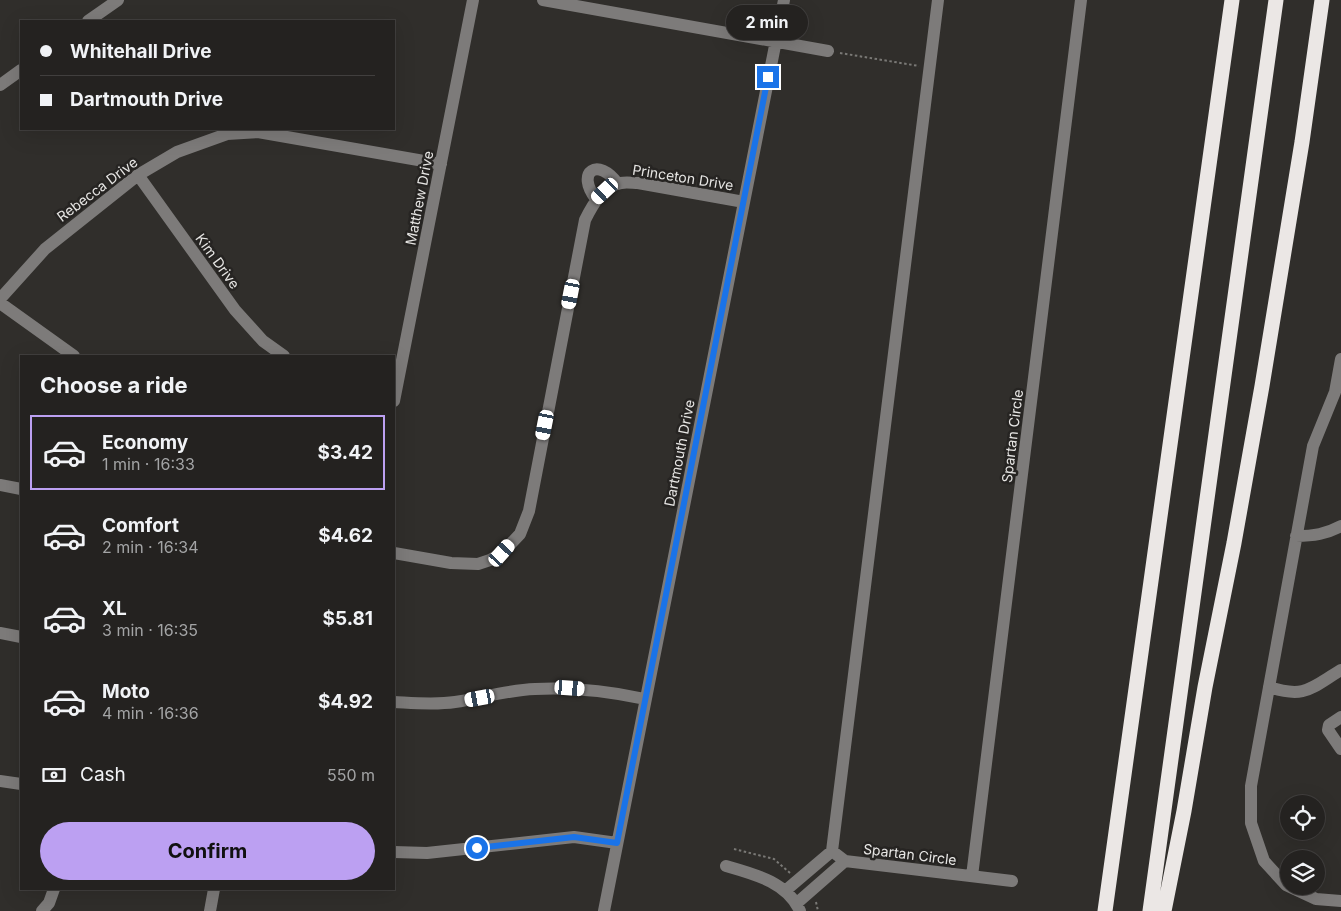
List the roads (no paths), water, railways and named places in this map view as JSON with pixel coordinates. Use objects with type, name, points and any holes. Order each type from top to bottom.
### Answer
[{"type":"highway","points":[[1105,911],[1232,0]]},
{"type":"highway","points":[[1150,911],[1276,0]]},
{"type":"highway","points":[[1164,911],[1262,386],[1302,142],[1322,0]]},
{"type":"street","points":[[89,20],[118,0]]},
{"type":"street","name":"Matthew Drive","points":[[395,394],[473,0]]},
{"type":"street","points":[[543,0],[828,51]]},
{"type":"street","name":"Dartmouth Drive","points":[[604,911],[784,0]]},
{"type":"street","points":[[785,890],[832,851],[938,0]]},
{"type":"street","name":"Spartan Circle","points":[[972,876],[1081,0]]},
{"type":"street","points":[[0,85],[20,71]]},
{"type":"street","name":"Rebecca Drive","points":[[0,301],[45,248],[138,175],[177,152],[227,134],[258,132],[440,164]]},
{"type":"street","name":"Princeton Drive","points":[[596,199],[589,190],[586,180],[589,173],[598,169],[605,170],[612,175],[618,184]]},
{"type":"street","name":"Kim Drive","points":[[138,175],[235,310],[263,341],[283,355]]},
{"type":"street","name":"Princeton Drive","points":[[395,553],[451,563],[478,564],[502,553],[520,534],[529,511],[585,220],[596,199],[605,191],[622,182],[638,183],[744,202]]},
{"type":"street","points":[[0,301],[73,355]]},
{"type":"street","points":[[1341,359],[1335,392],[1313,446],[1251,786],[1251,823],[1264,860],[1286,885],[1316,899],[1341,901]]},
{"type":"street","points":[[0,485],[20,489]]},
{"type":"street","points":[[1296,536],[1313,536],[1328,533],[1341,526]]},
{"type":"street","points":[[0,633],[20,637]]},
{"type":"street","points":[[1269,687],[1284,692],[1297,693],[1311,689],[1341,670]]},
{"type":"street","points":[[395,702],[424,704],[454,702],[533,689],[570,688],[605,691],[645,699]]},
{"type":"street","points":[[1341,717],[1329,725],[1328,730],[1341,749]]},
{"type":"street","points":[[0,781],[20,784]]},
{"type":"street","points":[[395,852],[426,853],[574,837],[617,843]]},
{"type":"street","name":"Spartan Circle","points":[[832,851],[845,861],[1012,881]]},
{"type":"street","name":"Spartan Circle","points":[[799,907],[809,893],[845,861]]},
{"type":"street","points":[[726,866],[773,882],[785,890],[799,907]]},
{"type":"street","points":[[44,910],[49,904],[54,890]]},
{"type":"street","points":[[210,911],[214,890]]}]
